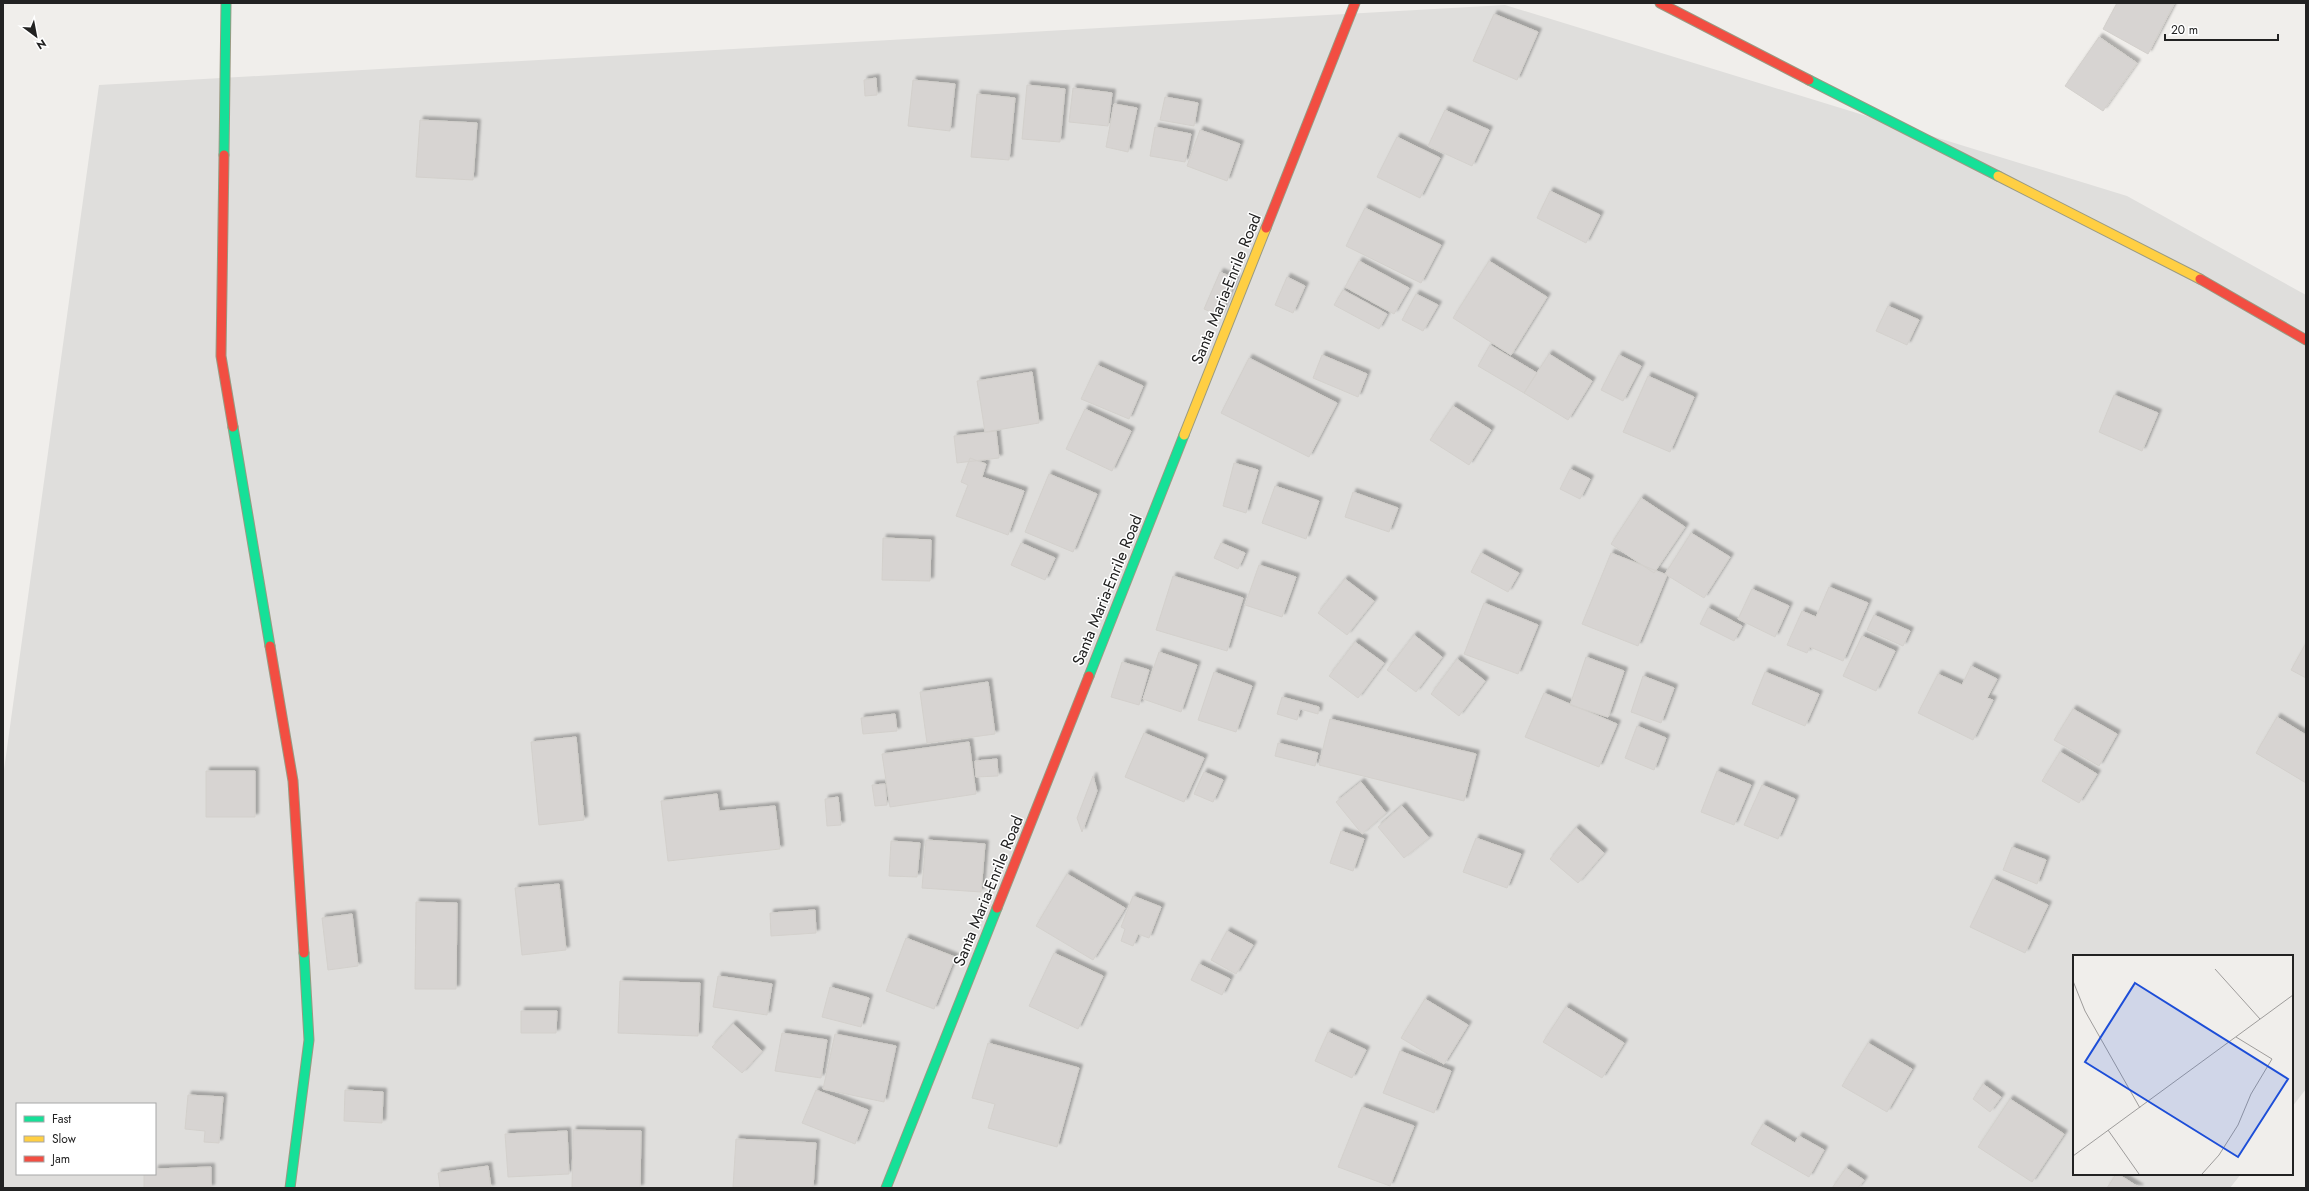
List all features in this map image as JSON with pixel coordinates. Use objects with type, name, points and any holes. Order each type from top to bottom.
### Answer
[{"type":"street","points":[[226,3],[222,356],[293,781],[309,1040],[290,1188]]},
{"type":"street","name":"Santa Maria-Enrile Road","points":[[886,1188],[1356,3]]},
{"type":"street","points":[[1660,3],[1876,115],[2190,273],[2306,340]]},
{"type":"shaded area","points":[[1505,5],[2127,196],[2306,295],[2306,1089],[2293,1106],[2293,955],[2073,955],[2073,1175],[2240,1175],[2230,1188],[3,1188],[3,777],[99,85]]},
{"type":"building","points":[[2117,3],[2174,4],[2148,54],[2103,29]]},
{"type":"building","points":[[1494,14],[1538,32],[1517,80],[1473,61]]},
{"type":"building","points":[[2099,37],[2137,63],[2103,111],[2065,86]]},
{"type":"building","points":[[876,78],[877,95],[865,96],[864,80]]},
{"type":"building","points":[[913,80],[955,84],[950,131],[908,126]]},
{"type":"building","points":[[1027,85],[1065,89],[1060,142],[1022,139]]},
{"type":"building","points":[[1073,88],[1112,93],[1108,126],[1069,122]]},
{"type":"building","points":[[977,94],[1015,98],[1009,160],[971,157]]},
{"type":"building","points":[[1165,97],[1198,103],[1194,126],[1160,120]]},
{"type":"building","points":[[1114,104],[1137,108],[1128,152],[1106,147]]},
{"type":"building","points":[[1445,110],[1489,130],[1472,166],[1428,146]]},
{"type":"building","points":[[420,120],[477,123],[473,180],[416,177]]},
{"type":"building","points":[[1155,127],[1191,134],[1185,162],[1150,156]]},
{"type":"building","points":[[1200,130],[1240,144],[1227,181],[1187,166]]},
{"type":"building","points":[[1397,137],[1440,158],[1420,198],[1377,177]]},
{"type":"building","points":[[1550,191],[1600,215],[1586,243],[1537,218]]},
{"type":"building","points":[[1365,208],[1441,245],[1421,283],[1346,246]]},
{"type":"building","points":[[1359,261],[1409,288],[1394,314],[1345,287]]},
{"type":"building","points":[[1489,261],[1547,297],[1511,355],[1453,318]]},
{"type":"building","points":[[1220,272],[1236,279],[1220,316],[1204,309]]},
{"type":"building","points":[[1287,277],[1305,286],[1293,313],[1275,305]]},
{"type":"building","points":[[1343,290],[1387,314],[1379,329],[1334,305]]},
{"type":"building","points":[[1416,294],[1438,305],[1423,331],[1402,320]]},
{"type":"building","points":[[1888,306],[1919,320],[1907,345],[1876,331]]},
{"type":"building","points":[[1490,345],[1537,373],[1524,393],[1478,366]]},
{"type":"building","points":[[1549,354],[1592,381],[1568,420],[1524,393]]},
{"type":"building","points":[[1322,355],[1367,374],[1358,397],[1313,378]]},
{"type":"building","points":[[1619,355],[1641,366],[1623,401],[1601,390]]},
{"type":"building","points":[[1249,358],[1337,403],[1309,457],[1221,413]]},
{"type":"building","points":[[1097,365],[1143,386],[1129,419],[1081,399]]},
{"type":"building","points":[[1032,372],[1039,423],[985,432],[977,381]]},
{"type":"building","points":[[1648,376],[1694,397],[1670,452],[1623,432]]},
{"type":"building","points":[[2114,395],[2158,413],[2142,451],[2099,432]]},
{"type":"building","points":[[1453,406],[1491,430],[1469,465],[1430,440]]},
{"type":"building","points":[[1085,409],[1131,431],[1112,471],[1066,449]]},
{"type":"building","points":[[996,431],[999,458],[957,463],[954,436]]},
{"type":"building","points":[[970,458],[986,464],[982,477],[1024,491],[1008,535],[956,516],[968,485],[961,482]]},
{"type":"building","points":[[1234,463],[1258,470],[1246,513],[1223,506]]},
{"type":"building","points":[[1570,469],[1590,479],[1580,499],[1560,489]]},
{"type":"building","points":[[1049,474],[1097,494],[1073,552],[1025,532]]},
{"type":"building","points":[[1275,486],[1319,501],[1306,539],[1262,523]]},
{"type":"building","points":[[1353,492],[1398,508],[1389,532],[1345,517]]},
{"type":"building","points":[[1641,498],[1685,527],[1654,573],[1611,544]]},
{"type":"building","points":[[1691,533],[1730,557],[1704,598],[1665,574]]},
{"type":"building","points":[[883,538],[931,540],[930,581],[882,580]]},
{"type":"building","points":[[1021,543],[1055,558],[1045,580],[1011,565]]},
{"type":"building","points":[[1221,543],[1245,553],[1238,569],[1214,558]]},
{"type":"building","points":[[1481,553],[1519,573],[1508,592],[1471,572]]},
{"type":"building","points":[[1611,553],[1667,575],[1638,646],[1582,624]]},
{"type":"building","points":[[1259,565],[1296,577],[1282,617],[1245,605]]},
{"type":"building","points":[[1173,576],[1243,598],[1227,651],[1156,630]]},
{"type":"building","points":[[1345,579],[1374,601],[1347,635],[1318,613]]},
{"type":"building","points":[[1829,587],[1868,603],[1843,661],[1810,647],[1807,653],[1787,645],[1802,611],[1816,617]]},
{"type":"building","points":[[1752,589],[1789,606],[1775,637],[1738,619]]},
{"type":"building","points":[[1484,603],[1538,625],[1518,674],[1464,654]]},
{"type":"building","points":[[1708,608],[1742,626],[1734,641],[1700,624]]},
{"type":"building","points":[[1874,615],[1910,631],[1903,646],[1867,630]]},
{"type":"building","points":[[1414,635],[1442,657],[1416,692],[1387,670]]},
{"type":"building","points":[[1862,636],[1895,651],[1876,691],[1843,676]]},
{"type":"building","points":[[1355,642],[1384,663],[1358,698],[1329,676]]},
{"type":"building","points":[[2306,643],[2306,678],[2291,670]]},
{"type":"building","points":[[1159,652],[1197,665],[1181,712],[1143,699]]},
{"type":"building","points":[[1586,657],[1624,671],[1608,717],[1570,705]]},
{"type":"building","points":[[1457,659],[1485,681],[1459,716],[1431,694]]},
{"type":"building","points":[[1122,662],[1149,670],[1139,705],[1111,697]]},
{"type":"building","points":[[1971,666],[1997,679],[1987,698],[1993,700],[1973,740],[1918,713],[1938,674],[1962,685]]},
{"type":"building","points":[[1214,672],[1252,686],[1236,732],[1198,720]]},
{"type":"building","points":[[1765,672],[1819,694],[1805,726],[1752,704]]},
{"type":"building","points":[[1643,676],[1674,688],[1661,723],[1631,712]]},
{"type":"building","points":[[988,682],[995,734],[927,743],[920,692]]},
{"type":"building","points":[[1544,693],[1617,724],[1599,767],[1525,737]]},
{"type":"building","points":[[1282,697],[1319,707],[1318,714],[1300,709],[1297,720],[1277,714]]},
{"type":"building","points":[[2073,709],[2117,734],[2099,766],[2054,740]]},
{"type":"building","points":[[895,714],[897,731],[863,734],[861,718]]},
{"type":"building","points":[[2277,717],[2306,735],[2306,783],[2256,753]]},
{"type":"building","points":[[1330,719],[1476,754],[1464,801],[1319,765]]},
{"type":"building","points":[[1637,726],[1666,738],[1654,770],[1625,758]]},
{"type":"building","points":[[1144,733],[1204,758],[1184,802],[1125,777]]},
{"type":"building","points":[[576,737],[584,820],[539,825],[531,742]]},
{"type":"building","points":[[969,742],[976,794],[890,807],[882,754]]},
{"type":"building","points":[[1278,743],[1318,753],[1315,766],[1275,756]]},
{"type":"building","points":[[2060,752],[2097,774],[2079,803],[2042,781]]},
{"type":"building","points":[[997,759],[998,776],[976,777],[975,761]]},
{"type":"building","points":[[206,771],[255,771],[255,817],[206,817]]},
{"type":"building","points":[[1717,771],[1751,785],[1734,825],[1701,812]]},
{"type":"building","points":[[1204,772],[1223,780],[1213,802],[1194,794]]},
{"type":"building","points":[[1093,776],[1097,791],[1082,832],[1077,818]]},
{"type":"building","points":[[1361,782],[1386,813],[1362,834],[1336,802]]},
{"type":"building","points":[[885,784],[887,805],[875,806],[872,785]]},
{"type":"building","points":[[1762,785],[1795,799],[1778,839],[1744,825]]},
{"type":"building","points":[[717,794],[719,811],[775,806],[780,849],[668,861],[661,801]]},
{"type":"building","points":[[838,797],[841,825],[827,826],[825,799]]},
{"type":"building","points":[[1402,806],[1429,838],[1404,858],[1378,827]]},
{"type":"building","points":[[1576,828],[1604,853],[1578,883],[1550,859]]},
{"type":"building","points":[[1341,831],[1364,839],[1353,871],[1330,863]]},
{"type":"building","points":[[1476,838],[1521,854],[1507,888],[1463,872]]},
{"type":"building","points":[[926,840],[985,844],[981,892],[922,888]]},
{"type":"building","points":[[891,841],[920,843],[917,877],[889,876]]},
{"type":"building","points":[[2012,847],[2046,860],[2037,884],[2003,870]]},
{"type":"building","points":[[1067,874],[1125,908],[1093,960],[1036,926]]},
{"type":"building","points":[[1993,879],[2048,905],[2025,953],[1970,927]]},
{"type":"building","points":[[559,884],[566,950],[522,955],[515,888]]},
{"type":"building","points":[[1133,896],[1161,907],[1149,938],[1138,934],[1133,946],[1121,941],[1125,929],[1121,927]]},
{"type":"building","points":[[416,902],[457,903],[456,989],[415,989]]},
{"type":"building","points":[[815,910],[816,933],[771,936],[770,913]]},
{"type":"building","points":[[352,914],[358,966],[328,970],[322,918]]},
{"type":"building","points":[[1227,931],[1253,945],[1236,974],[1211,960]]},
{"type":"building","points":[[906,938],[955,957],[934,1009],[886,991]]},
{"type":"building","points":[[1054,953],[1103,976],[1078,1029],[1029,1006]]},
{"type":"building","points":[[1199,964],[1230,979],[1222,995],[1191,980]]},
{"type":"building","points":[[718,976],[772,984],[767,1015],[713,1007]]},
{"type":"building","points":[[620,981],[700,983],[698,1036],[618,1033]]},
{"type":"building","points":[[830,987],[869,998],[861,1027],[822,1017]]},
{"type":"building","points":[[1425,999],[1468,1025],[1444,1064],[1401,1038]]},
{"type":"building","points":[[1566,1007],[1624,1043],[1602,1078],[1543,1042]]},
{"type":"building","points":[[521,1011],[557,1011],[556,1033],[521,1033]]},
{"type":"building","points":[[733,1024],[762,1051],[742,1073],[712,1047]]},
{"type":"building","points":[[1328,1032],[1366,1050],[1352,1078],[1315,1061]]},
{"type":"building","points":[[782,1033],[827,1040],[821,1078],[775,1071]]},
{"type":"building","points":[[835,1034],[896,1046],[884,1102],[823,1089]]},
{"type":"building","points":[[988,1043],[1079,1068],[1057,1147],[988,1128],[995,1104],[972,1098]]},
{"type":"building","points":[[1868,1043],[1912,1069],[1887,1112],[1842,1086]]},
{"type":"building","points":[[1400,1051],[1451,1071],[1434,1113],[1383,1093]]},
{"type":"building","points":[[1983,1084],[2001,1097],[1990,1112],[1973,1099]]},
{"type":"building","points":[[345,1090],[383,1092],[382,1123],[344,1121]]},
{"type":"building","points":[[816,1090],[868,1110],[855,1144],[802,1123]]},
{"type":"building","points":[[188,1095],[223,1097],[219,1143],[204,1142],[205,1131],[185,1129]]},
{"type":"building","points":[[2010,1099],[2064,1134],[2032,1182],[1978,1147]]},
{"type":"building","points":[[1362,1107],[1414,1126],[1390,1186],[1338,1167]]},
{"type":"building","points":[[1763,1124],[1795,1143],[1799,1136],[1824,1150],[1809,1177],[1751,1144]]},
{"type":"building","points":[[573,1130],[641,1131],[640,1188],[572,1188]]},
{"type":"building","points":[[567,1131],[569,1174],[508,1177],[505,1134]]},
{"type":"building","points":[[736,1139],[816,1143],[813,1188],[733,1187]]},
{"type":"building","points":[[488,1166],[491,1188],[440,1188],[438,1173]]},
{"type":"building","points":[[211,1167],[211,1188],[144,1188],[144,1175],[156,1175],[156,1169]]},
{"type":"building","points":[[1846,1168],[1864,1180],[1858,1188],[1832,1188]]},
{"type":"building","points":[[2115,1175],[2120,1175],[2140,1188],[2107,1188]]},
{"type":"traffic: fast","points":[[224,155],[226,3]]},
{"type":"traffic: fast","points":[[1809,80],[1998,176]]},
{"type":"traffic: fast","points":[[233,427],[270,646]]},
{"type":"traffic: fast","points":[[1089,676],[1184,435]]},
{"type":"traffic: fast","points":[[886,1188],[997,908]]},
{"type":"traffic: fast","points":[[290,1188],[309,1040],[304,953]]},
{"type":"traffic: slow","points":[[1998,176],[2200,279]]},
{"type":"traffic: slow","points":[[1184,435],[1266,228]]},
{"type":"traffic: jam","points":[[1266,228],[1355,3]]},
{"type":"traffic: jam","points":[[1660,3],[1809,80]]},
{"type":"traffic: jam","points":[[224,155],[221,356],[233,427]]},
{"type":"traffic: jam","points":[[2200,279],[2306,340]]},
{"type":"traffic: jam","points":[[270,646],[293,781],[304,953]]},
{"type":"traffic: jam","points":[[997,908],[1089,676]]}]
